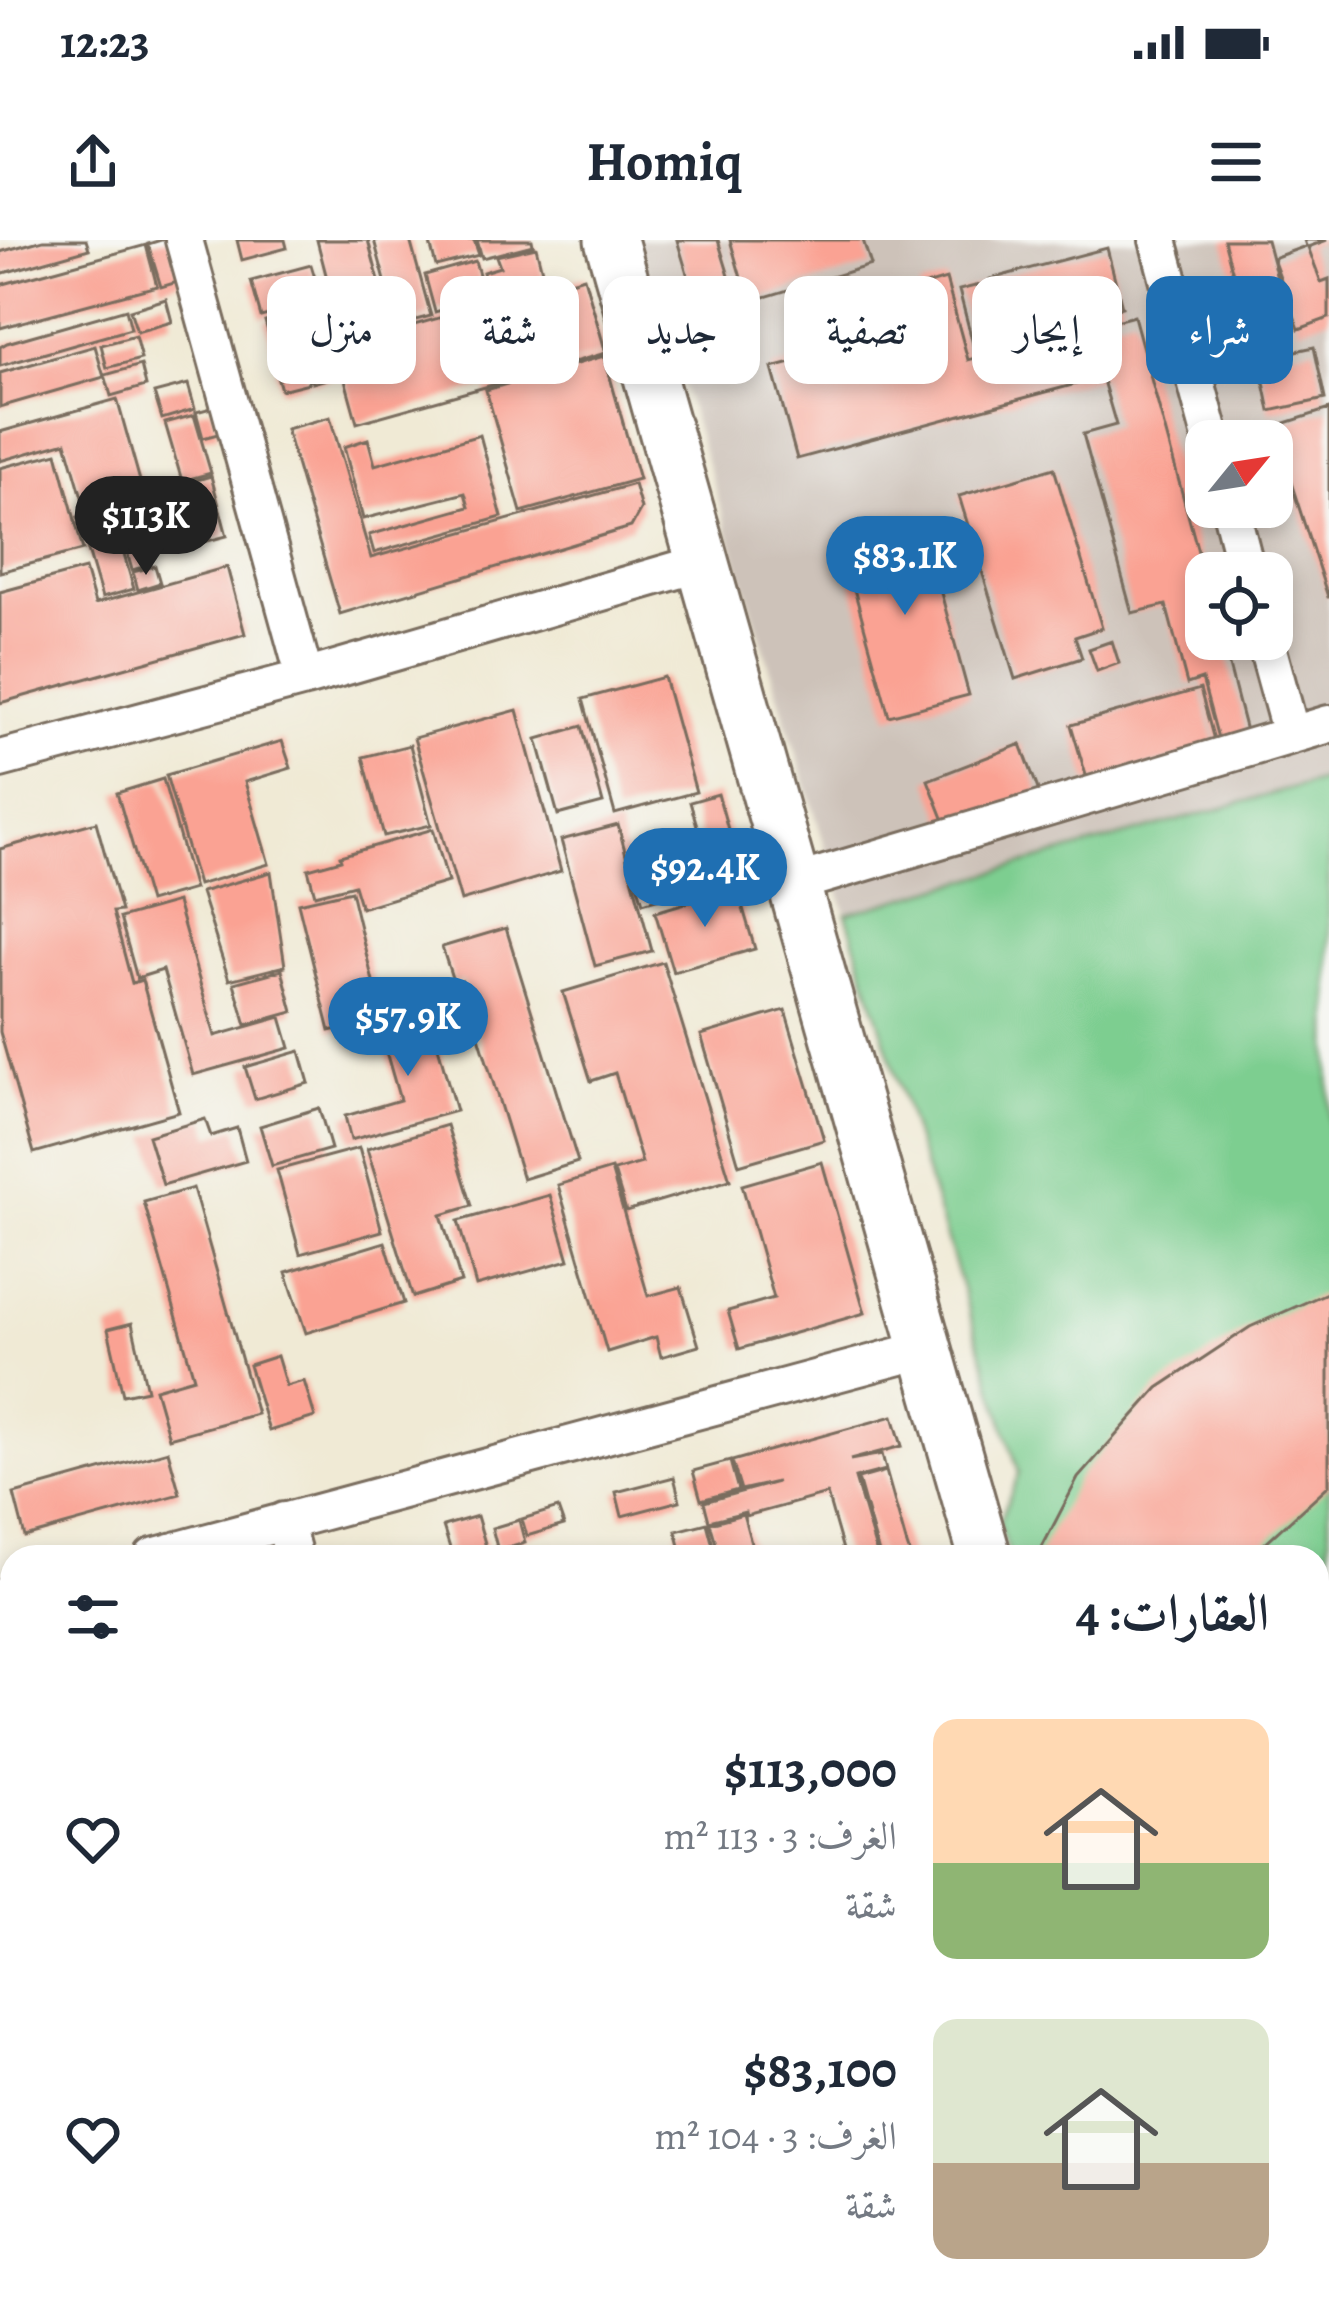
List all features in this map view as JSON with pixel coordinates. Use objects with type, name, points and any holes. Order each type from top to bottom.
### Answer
[{"type":"street","points":[[184,240],[305,678]]},
{"type":"street","points":[[611,240],[982,1545]]},
{"type":"street","points":[[1158,240],[1206,420]]},
{"type":"street","points":[[0,759],[305,678],[703,563]]},
{"type":"street","points":[[1271,660],[1291,734]]},
{"type":"street","points":[[792,884],[1329,724]]},
{"type":"street","points":[[197,1545],[926,1348]]},
{"type":"street","points":[[284,1521],[291,1545]]},
{"type":"shaded area","points":[[638,240],[1329,240],[1329,778],[846,914],[682,384],[760,384],[760,276],[649,276]]},
{"type":"green space","points":[[1329,778],[1329,1545],[1006,1545],[999,1522],[1019,1473],[846,914]]},
{"type":"building","points":[[43,240],[86,240],[89,249],[0,274],[0,252]]},
{"type":"building","points":[[169,240],[181,281],[161,287],[148,244]]},
{"type":"building","points":[[237,240],[285,240],[287,248],[242,260]]},
{"type":"building","points":[[317,240],[368,240],[378,276],[326,276]]},
{"type":"building","points":[[374,240],[410,240],[431,316],[416,320],[416,276],[384,276]]},
{"type":"building","points":[[429,240],[474,240],[479,255],[436,266]]},
{"type":"building","points":[[477,240],[532,240],[533,245],[482,258]]},
{"type":"building","points":[[677,240],[718,240],[729,276],[688,276]]},
{"type":"building","points":[[730,240],[863,240],[871,265],[834,276],[784,276],[784,291],[760,298],[760,276],[740,276]]},
{"type":"building","points":[[1224,240],[1267,240],[1277,276],[1234,276]]},
{"type":"building","points":[[1304,240],[1327,240],[1308,247],[1321,282],[1329,279],[1329,318],[1299,329],[1293,313],[1293,276],[1280,276],[1273,258],[1306,246]]},
{"type":"building","points":[[146,245],[157,286],[0,328],[0,285]]},
{"type":"building","points":[[536,247],[543,276],[484,276],[483,272],[500,267],[496,256]]},
{"type":"building","points":[[1107,248],[1114,276],[1001,276]]},
{"type":"building","points":[[475,261],[479,276],[440,276],[440,311],[435,312],[425,275]]},
{"type":"building","points":[[311,265],[314,276],[270,276]]},
{"type":"building","points":[[267,277],[267,315],[261,317],[251,281]]},
{"type":"building","points":[[584,277],[603,354],[579,361],[579,278]]},
{"type":"building","points":[[948,286],[968,360],[972,359],[972,384],[1076,384],[797,459],[772,368],[784,365],[784,384],[948,384]]},
{"type":"building","points":[[972,287],[972,340],[959,290]]},
{"type":"building","points":[[166,299],[172,322],[137,332],[130,310]]},
{"type":"building","points":[[126,309],[131,329],[0,366],[0,347],[7,343]]},
{"type":"building","points":[[1134,316],[1146,360],[1146,384],[1152,384],[1185,504],[1185,528],[1192,528],[1198,552],[1185,552],[1185,660],[1227,660],[1247,735],[1219,742],[1202,679],[1187,684],[1166,605],[1132,613],[1083,434],[1116,425],[1104,384],[1122,384],[1122,319]]},
{"type":"building","points":[[440,318],[440,384],[496,384],[357,423],[346,384],[416,384],[416,324]]},
{"type":"building","points":[[135,336],[141,359],[107,368],[101,345]]},
{"type":"building","points":[[95,346],[104,377],[0,407],[0,373]]},
{"type":"building","points":[[1314,347],[1325,399],[1270,411],[1264,384],[1293,384],[1293,352]]},
{"type":"building","points":[[603,356],[603,384],[612,384],[639,479],[521,512],[486,390],[507,384],[579,384],[579,363]]},
{"type":"building","points":[[141,365],[146,386],[111,396],[105,375]]},
{"type":"building","points":[[188,384],[195,409],[162,419],[154,393]]},
{"type":"building","points":[[117,399],[140,481],[82,497],[66,442],[0,461],[0,432]]},
{"type":"building","points":[[211,408],[218,434],[203,438],[196,412]]},
{"type":"building","points":[[1329,409],[1329,597],[1293,489],[1293,421]]},
{"type":"building","points":[[194,415],[211,473],[182,481],[165,423]]},
{"type":"building","points":[[330,417],[371,558],[634,484],[641,509],[631,527],[340,614],[286,429]]},
{"type":"building","points":[[480,435],[502,517],[374,553],[369,535],[469,507],[465,493],[363,519],[344,447],[368,439],[375,465]]},
{"type":"building","points":[[57,453],[83,550],[0,572],[0,468]]},
{"type":"building","points":[[1054,468],[1102,628],[1075,637],[1082,658],[1015,679],[959,496]]},
{"type":"building","points":[[211,476],[227,536],[177,549],[161,490]]},
{"type":"building","points":[[134,505],[151,565],[132,570],[115,510]]},
{"type":"building","points":[[110,507],[134,589],[102,598],[78,517]]},
{"type":"building","points":[[921,520],[969,695],[889,716],[841,542]]},
{"type":"building","points":[[155,566],[160,583],[138,590],[133,572]]},
{"type":"building","points":[[227,567],[245,634],[0,703],[0,592],[85,569],[95,604]]},
{"type":"building","points":[[1112,641],[1119,663],[1097,671],[1089,649]]},
{"type":"building","points":[[664,677],[696,792],[615,814],[583,699]]},
{"type":"building","points":[[1200,689],[1216,747],[1088,782],[1071,725]]},
{"type":"building","points":[[517,710],[561,871],[461,901],[414,738]]},
{"type":"building","points":[[582,726],[603,803],[558,815],[537,739]]},
{"type":"building","points":[[282,741],[291,768],[245,782],[269,864],[198,885],[166,775]]},
{"type":"building","points":[[1021,744],[1039,792],[947,828],[928,780]]},
{"type":"building","points":[[410,745],[431,825],[384,836],[363,757]]},
{"type":"building","points":[[163,779],[194,889],[149,902],[117,793]]},
{"type":"building","points":[[718,794],[740,872],[713,880],[690,802]]},
{"type":"building","points":[[96,822],[121,911],[113,912],[132,983],[142,980],[179,1112],[34,1153],[0,1032],[0,849]]},
{"type":"building","points":[[618,825],[652,951],[595,966],[561,840]]},
{"type":"building","points":[[433,829],[448,882],[361,908],[354,885],[315,895],[308,869]]},
{"type":"building","points":[[691,851],[701,886],[643,903],[632,867]]},
{"type":"building","points":[[271,872],[285,966],[229,980],[201,892]]},
{"type":"building","points":[[737,888],[755,949],[673,972],[655,912]]},
{"type":"building","points":[[351,891],[382,1019],[330,1031],[298,903]]},
{"type":"building","points":[[177,902],[215,1036],[281,1017],[290,1048],[193,1075],[163,970],[137,978],[120,918]]},
{"type":"building","points":[[506,928],[578,1162],[523,1179],[462,981],[454,984],[442,947]]},
{"type":"building","points":[[663,962],[730,1180],[626,1211],[614,1171],[642,1163],[615,1073],[591,1081],[563,992]]},
{"type":"building","points":[[282,970],[293,1012],[246,1025],[234,983]]},
{"type":"building","points":[[785,1010],[824,1140],[739,1165],[701,1035]]},
{"type":"building","points":[[428,1011],[456,1111],[351,1140],[345,1116],[400,1100],[378,1024]]},
{"type":"building","points":[[300,1051],[309,1083],[255,1099],[245,1067]]},
{"type":"building","points":[[319,1108],[331,1149],[272,1166],[260,1126]]},
{"type":"building","points":[[205,1119],[211,1136],[237,1128],[246,1161],[163,1185],[148,1136]]},
{"type":"building","points":[[447,1125],[472,1206],[441,1215],[461,1282],[413,1297],[367,1149]]},
{"type":"building","points":[[359,1148],[382,1231],[300,1254],[277,1170]]},
{"type":"building","points":[[822,1162],[865,1313],[739,1349],[728,1311],[774,1298],[742,1185]]},
{"type":"building","points":[[611,1169],[648,1296],[681,1287],[699,1346],[661,1357],[656,1337],[607,1352],[558,1185]]},
{"type":"building","points":[[193,1188],[257,1414],[169,1438],[155,1389],[194,1378],[144,1202]]},
{"type":"building","points":[[550,1195],[569,1260],[476,1286],[458,1221]]},
{"type":"building","points":[[385,1242],[404,1303],[306,1333],[286,1272]]},
{"type":"building","points":[[1329,1292],[1329,1485],[1263,1545],[1043,1545],[1078,1478],[1158,1388],[1250,1327]]},
{"type":"building","points":[[132,1323],[147,1390],[123,1395],[108,1329]]},
{"type":"building","points":[[277,1356],[286,1386],[304,1381],[315,1417],[269,1431],[249,1365]]},
{"type":"building","points":[[893,1416],[902,1446],[850,1460],[882,1454],[886,1470],[855,1478],[875,1545],[842,1545],[827,1494],[709,1521],[704,1502],[777,1482],[741,1490],[732,1461]]},
{"type":"building","points":[[168,1451],[180,1494],[25,1537],[14,1494]]},
{"type":"building","points":[[730,1461],[738,1490],[701,1500],[693,1471]]},
{"type":"building","points":[[886,1471],[908,1545],[877,1545],[858,1479]]},
{"type":"building","points":[[674,1477],[680,1501],[622,1516],[616,1492]]},
{"type":"building","points":[[558,1508],[564,1525],[527,1536],[522,1519]]},
{"type":"building","points":[[743,1514],[752,1545],[716,1545],[710,1523]]},
{"type":"building","points":[[477,1516],[485,1545],[449,1545],[443,1526]]},
{"type":"building","points":[[519,1520],[525,1543],[496,1545],[492,1528]]},
{"type":"building","points":[[707,1523],[713,1545],[680,1545],[676,1531]]}]
